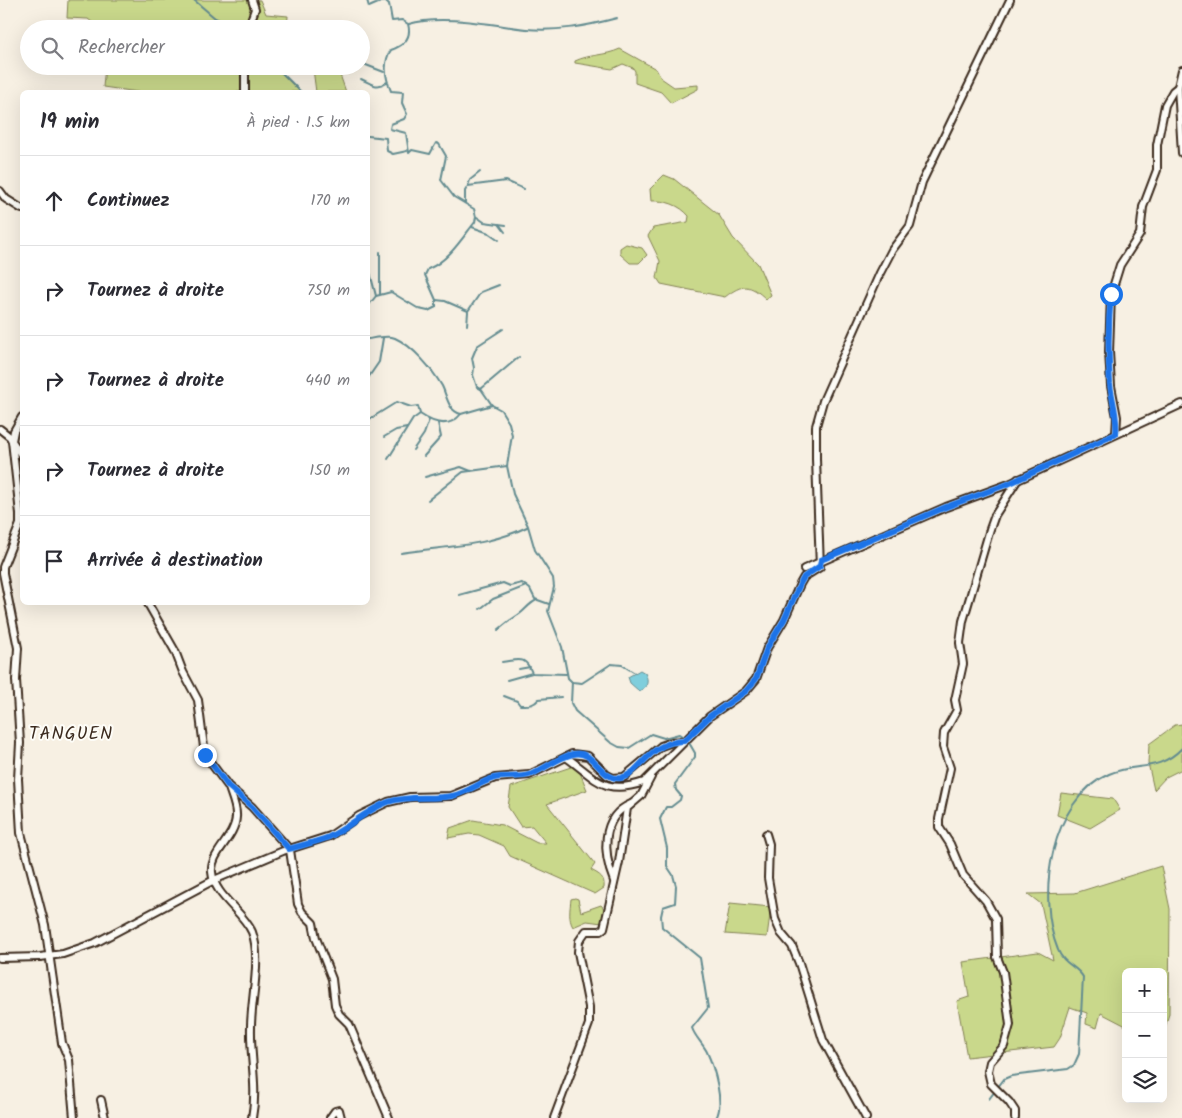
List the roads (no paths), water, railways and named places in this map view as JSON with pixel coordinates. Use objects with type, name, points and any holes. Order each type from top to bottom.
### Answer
[{"type":"street","points":[[252,0],[256,9],[252,20]]},
{"type":"street","points":[[566,757],[605,786],[634,785],[644,782],[710,716],[746,691],[756,679],[767,648],[784,620],[800,584],[804,577],[820,566],[816,426],[823,400],[880,273],[892,250],[910,226],[922,182],[1010,0]]},
{"type":"street","points":[[1182,70],[1178,87],[1182,153]]},
{"type":"street","points":[[245,75],[245,90]]},
{"type":"street","points":[[1116,434],[1109,352],[1111,294],[1120,265],[1140,234],[1143,207],[1157,170],[1157,145],[1165,106],[1173,91],[1178,87]]},
{"type":"street","points":[[0,191],[6,199],[20,208]]},
{"type":"street","points":[[804,569],[821,560],[1018,479],[1182,404]]},
{"type":"street","points":[[20,420],[14,431],[12,441],[20,524],[3,567],[18,648],[16,680],[20,743],[19,812],[28,863],[45,925],[62,1043],[69,1060],[74,1118]]},
{"type":"street","points":[[0,428],[10,437],[20,453]]},
{"type":"street","points":[[1015,1118],[1015,1111],[1009,1102],[991,1084],[988,1071],[990,1062],[1004,1046],[1010,1026],[1003,972],[996,957],[996,918],[986,901],[963,875],[950,844],[940,827],[939,819],[950,768],[942,740],[945,728],[957,710],[955,700],[963,664],[960,643],[963,621],[995,515],[1018,479]]},
{"type":"street","points":[[149,605],[175,651],[182,672],[198,700],[205,755],[228,786],[252,807],[289,849],[298,904],[302,912],[313,923],[316,938],[332,979],[334,1005],[339,1014],[349,1024],[389,1118]]},
{"type":"street","points":[[0,958],[50,956],[95,943],[214,880],[289,849],[330,836],[359,816],[388,802],[410,797],[451,796],[495,778],[529,775],[566,757],[579,754],[588,756],[607,774],[619,778],[629,775],[648,755],[661,746],[672,742],[684,741]]},
{"type":"street","points":[[614,881],[609,867],[606,841],[612,817],[623,807],[631,804],[641,796],[653,773]]},
{"type":"street","points":[[228,786],[235,808],[236,821],[225,846],[213,864],[214,880],[223,895],[247,922],[255,942],[251,1025],[255,1089],[252,1118]]},
{"type":"street","points":[[554,1118],[589,1024],[589,1007],[578,952],[579,941],[586,931],[600,931],[604,928],[625,817],[631,804]]},
{"type":"street","points":[[766,834],[769,844],[768,878],[775,920],[781,933],[792,946],[799,963],[823,1040],[866,1118]]},
{"type":"street","points":[[101,1100],[105,1118]]},
{"type":"street","points":[[330,1118],[335,1111],[339,1110],[341,1118]]},
{"type":"water","points":[[640,670],[645,673],[647,681],[646,686],[639,691],[630,683],[628,677]]},
{"type":"waterway","points":[[194,0],[219,20]]},
{"type":"waterway","points":[[367,0],[369,7],[385,0]]},
{"type":"waterway","points":[[370,304],[376,296],[391,292],[419,309],[428,311],[436,307],[436,300],[425,275],[428,269],[442,261],[454,249],[475,222],[476,217],[474,209],[454,197],[441,180],[446,156],[439,144],[436,143],[430,154],[412,150],[409,153],[406,133],[390,129],[391,124],[404,119],[407,114],[402,103],[403,92],[391,91],[389,86],[386,75],[387,60],[391,50],[406,41],[409,29],[408,24],[402,20],[392,21],[389,4],[385,0]]},
{"type":"waterway","points":[[409,24],[422,21],[452,20],[549,30],[583,26],[617,18]]},
{"type":"waterway","points":[[370,67],[384,72]]},
{"type":"waterway","points":[[284,75],[299,90]]},
{"type":"waterway","points":[[361,79],[377,85],[387,82]]},
{"type":"waterway","points":[[370,136],[386,138],[387,151],[393,154],[407,151]]},
{"type":"waterway","points":[[468,186],[470,180],[480,172]]},
{"type":"waterway","points":[[465,203],[465,191],[468,186],[506,181],[524,189]]},
{"type":"waterway","points":[[477,217],[484,222],[506,225]]},
{"type":"waterway","points":[[499,224],[505,232]]},
{"type":"waterway","points":[[472,227],[489,233],[499,240]]},
{"type":"waterway","points":[[380,252],[380,294]]},
{"type":"waterway","points":[[370,273],[376,296]]},
{"type":"waterway","points":[[436,300],[445,301],[468,311],[481,292],[499,285]]},
{"type":"waterway","points":[[467,325],[468,312]]},
{"type":"waterway","points":[[481,389],[477,387],[473,375],[472,358],[477,346],[503,329]]},
{"type":"waterway","points":[[370,339],[392,337],[409,346],[433,372],[453,410],[461,414],[492,405],[501,410],[509,423],[512,435],[507,466],[513,494],[528,526],[535,550],[553,578],[554,587],[548,611],[562,647],[568,678],[572,682],[582,683],[611,664],[622,665],[635,673]]},
{"type":"waterway","points":[[370,375],[379,362],[383,338]]},
{"type":"waterway","points":[[492,405],[481,389],[519,357]]},
{"type":"waterway","points":[[370,419],[397,402],[411,407],[418,406],[420,414]]},
{"type":"waterway","points":[[388,459],[413,419],[420,414],[430,420],[441,423],[451,422],[461,414]]},
{"type":"waterway","points":[[413,450],[424,434],[429,420]]},
{"type":"waterway","points":[[424,456],[441,437],[438,423]]},
{"type":"waterway","points":[[384,437],[396,430],[407,428]]},
{"type":"waterway","points":[[428,500],[463,472],[507,466]]},
{"type":"waterway","points":[[425,477],[461,467],[471,471]]},
{"type":"waterway","points":[[401,553],[496,539],[527,527]]},
{"type":"waterway","points":[[459,595],[503,583],[510,586],[522,583],[530,589],[535,599],[549,604]]},
{"type":"waterway","points":[[480,609],[493,599],[526,586]]},
{"type":"waterway","points":[[498,630],[537,600]]},
{"type":"waterway","points":[[502,662],[521,660],[527,663],[532,673],[566,674]]},
{"type":"waterway","points":[[519,669],[530,667]]},
{"type":"waterway","points":[[507,680],[532,673]]},
{"type":"waterway","points":[[572,682],[571,703],[575,711],[610,742],[619,747],[629,748],[651,734],[664,738],[679,734],[685,738]]},
{"type":"waterway","points":[[504,696],[517,701],[520,705],[533,704],[539,699],[561,697]]},
{"type":"waterway","points":[[688,741],[695,753],[695,757],[675,784],[676,790],[681,796],[680,800],[671,807],[666,807],[660,819],[667,848],[667,866],[673,875],[676,886],[675,903],[663,907],[661,916],[662,927],[700,958],[708,1008],[692,1028],[707,1052],[713,1067],[719,1095],[716,1118]]},
{"type":"waterway","points":[[998,1087],[1004,1079],[1011,1076],[1068,1069],[1074,1065],[1079,1054],[1083,977],[1060,955],[1051,928],[1048,904],[1053,852],[1061,827],[1073,805],[1089,787],[1119,770],[1147,766],[1164,761],[1182,748]]},
{"type":"waterway","points":[[989,1099],[995,1091]]},
{"type":"district","name":"TANGUEN","points":[[71,733]]}]
